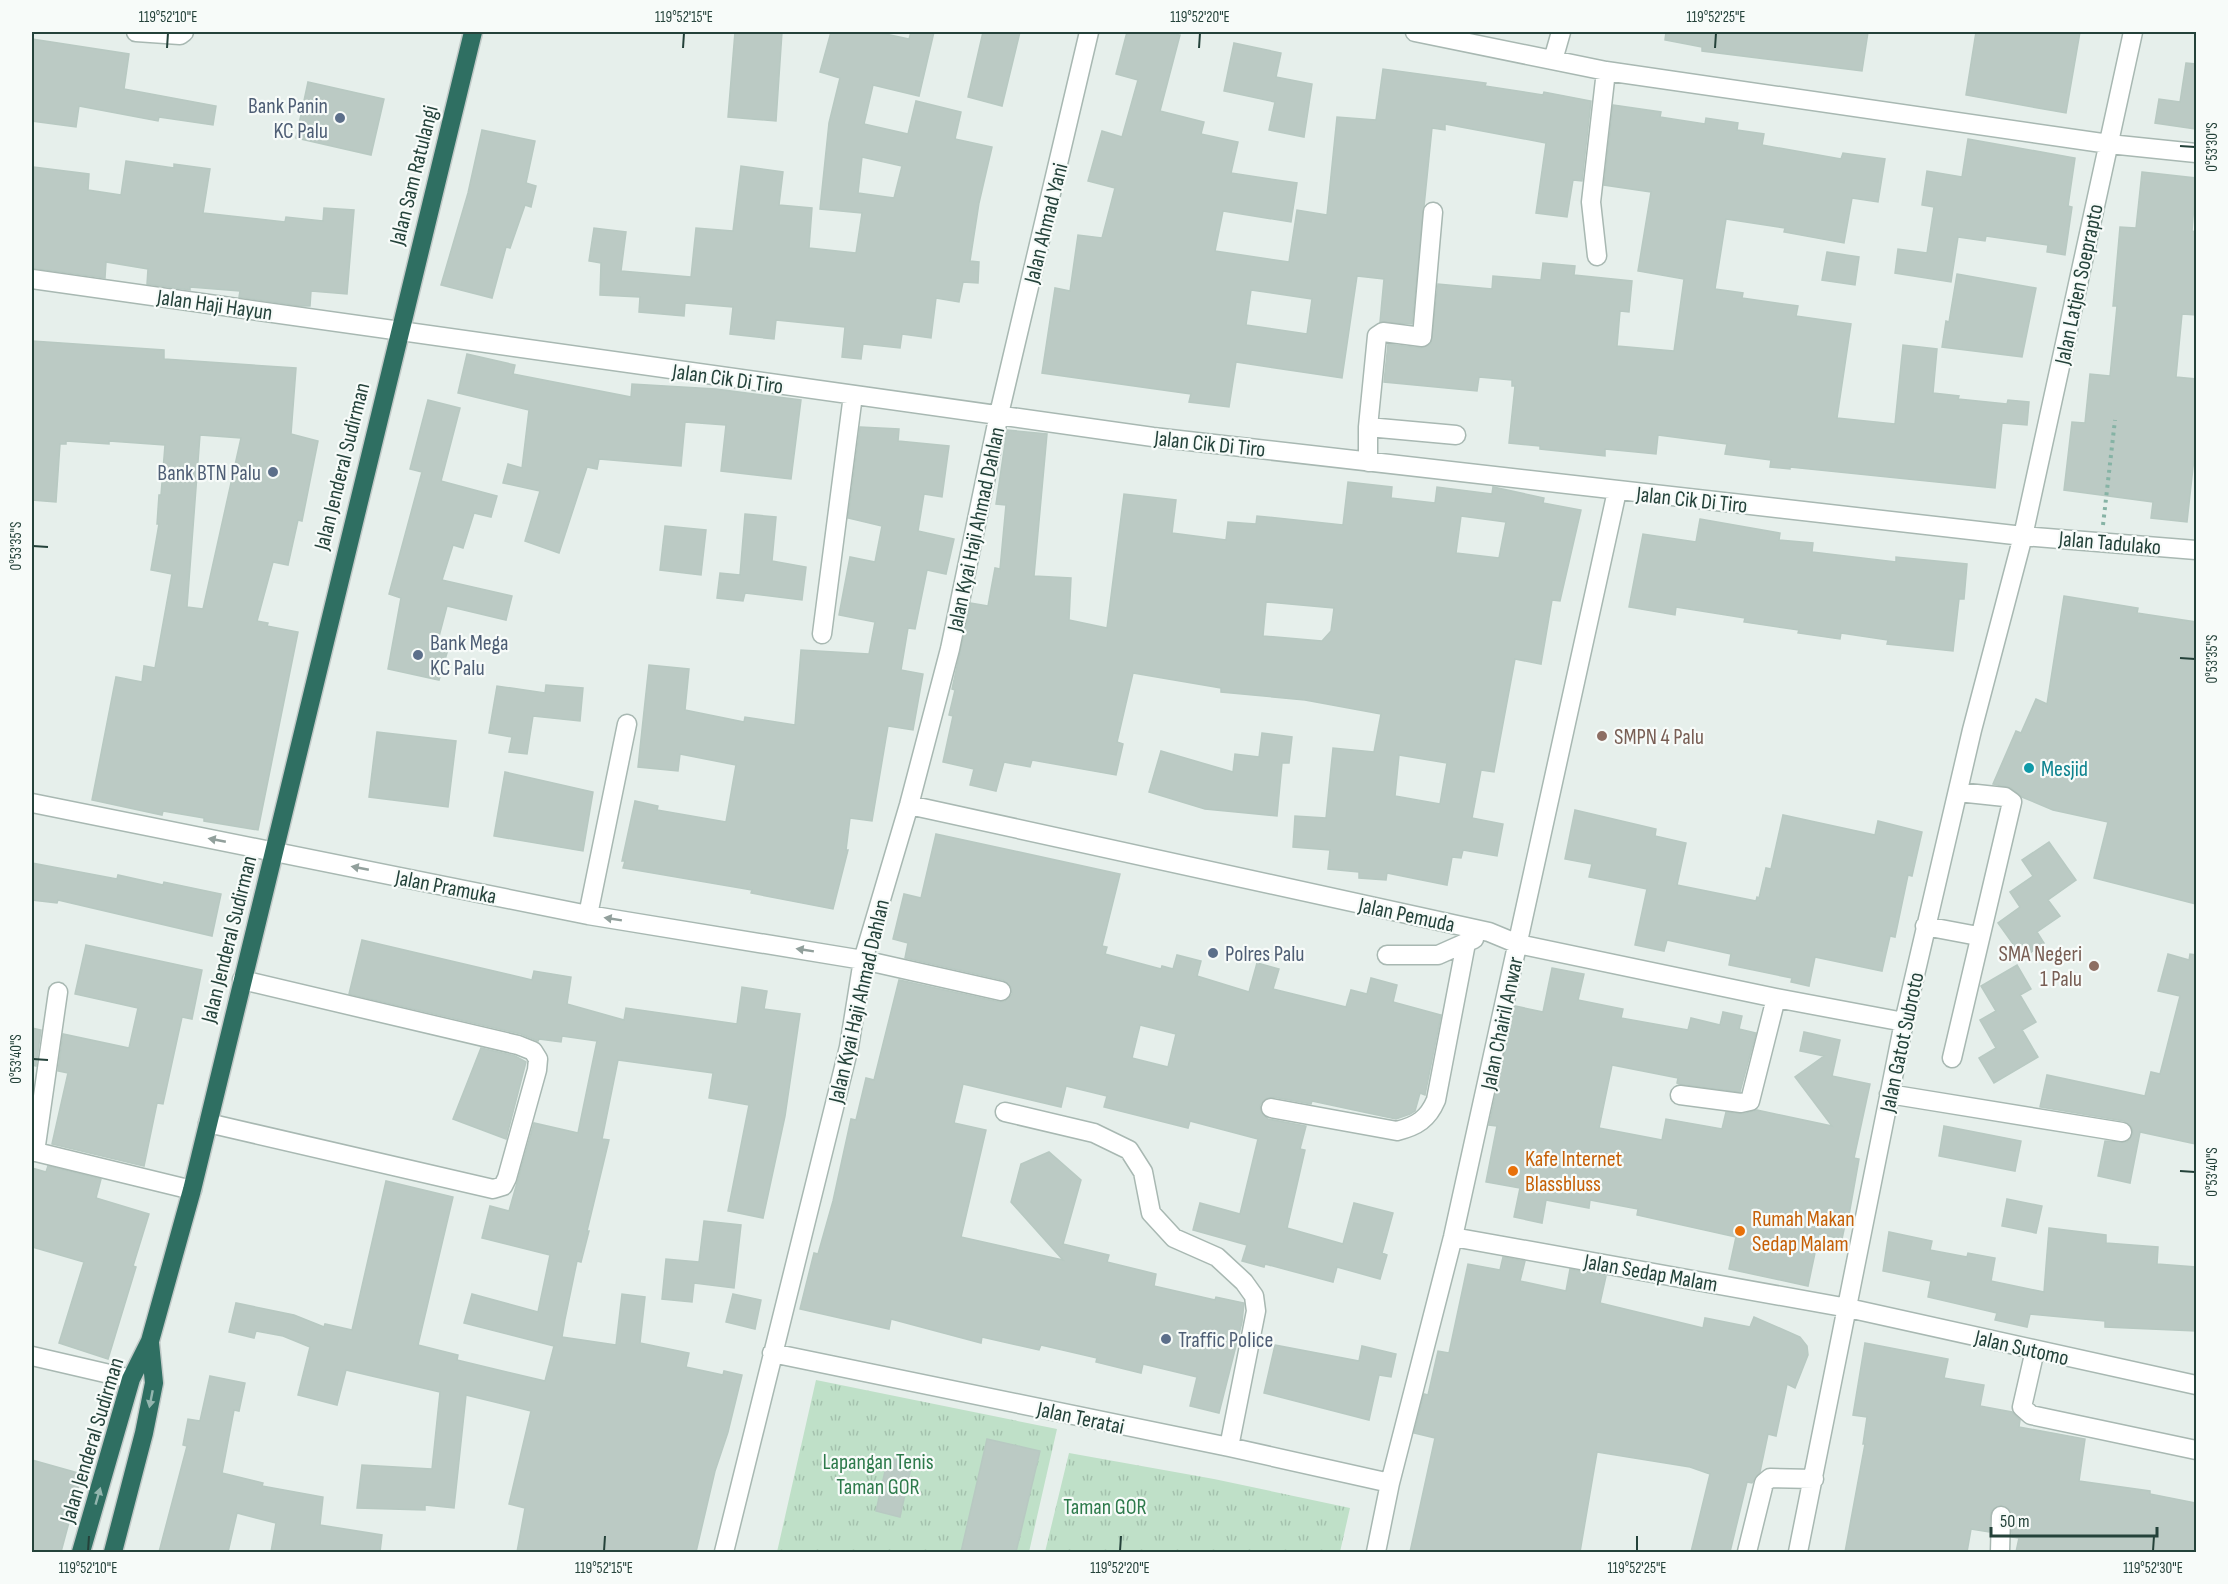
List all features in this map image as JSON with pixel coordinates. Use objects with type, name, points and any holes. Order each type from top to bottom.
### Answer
[{"type":"highway","name":"Jalan Sam Ratulangi","points":[[399,329],[473,32]]},
{"type":"highway","name":"Jalan Jenderal Sudirman","points":[[81,1552],[131,1379],[150,1341],[192,1190],[399,329]]},
{"type":"highway","points":[[113,1552],[144,1433],[154,1383],[150,1341]]},
{"type":"street","points":[[136,32],[180,35],[184,32]]},
{"type":"street","name":"Jalan Ahmad Yani","points":[[999,414],[1089,32]]},
{"type":"street","points":[[1415,32],[1606,71],[2109,144],[2196,153]]},
{"type":"street","points":[[1553,60],[1561,32]]},
{"type":"street","name":"Jalan Latjen Soeprapto","points":[[2023,536],[2133,32]]},
{"type":"street","points":[[1597,256],[1591,220],[1591,202],[1606,71]]},
{"type":"street","points":[[1368,462],[1368,427],[1377,336],[1383,332],[1422,337],[1433,212]]},
{"type":"street","name":"Jalan Haji Hayun","points":[[32,279],[399,329]]},
{"type":"street","name":"Jalan Cik Di Tiro","points":[[399,329],[659,369],[1153,437],[2023,536]]},
{"type":"street","points":[[822,634],[853,395]]},
{"type":"street","name":"Jalan Kyai Haji Ahmad Dahlan","points":[[724,1552],[849,1047],[863,960],[909,806],[950,649],[999,414]]},
{"type":"street","points":[[1368,427],[1456,435]]},
{"type":"street","name":"Jalan Chairil Anwar","points":[[1376,1552],[1390,1483],[1453,1237],[1617,491]]},
{"type":"street","name":"Jalan Tadulako","points":[[2023,536],[2196,550]]},
{"type":"street","name":"Jalan Gatot Subroto","points":[[1798,1552],[1889,1094],[1925,926],[2023,536]]},
{"type":"street","points":[[588,915],[627,724]]},
{"type":"street","points":[[1952,1058],[1978,936],[2012,802],[2005,797],[1958,792]]},
{"type":"street","name":"Jalan Pramuka","points":[[32,803],[588,915],[863,960],[1001,991]]},
{"type":"street","name":"Jalan Pemuda","points":[[909,806],[1490,932],[1518,944],[1776,998],[1904,1022]]},
{"type":"street","points":[[1925,926],[1978,936]]},
{"type":"street","points":[[1387,955],[1438,955],[1490,932]]},
{"type":"street","points":[[1271,1108],[1397,1131],[1413,1127],[1430,1114],[1436,1100],[1466,943]]},
{"type":"street","points":[[208,1123],[493,1189],[503,1186],[507,1178],[537,1070],[538,1059],[533,1051],[518,1045],[242,980]]},
{"type":"street","points":[[58,992],[33,1151],[192,1190]]},
{"type":"street","points":[[1680,1095],[1741,1103],[1750,1101],[1776,998]]},
{"type":"street","points":[[1889,1094],[2122,1131]]},
{"type":"street","points":[[1005,1112],[1094,1133],[1129,1150],[1143,1172],[1151,1213],[1174,1238],[1217,1257],[1244,1282],[1254,1296],[1256,1311],[1229,1447]]},
{"type":"street","name":"Jalan Sedap Malam","points":[[1453,1237],[1848,1308]]},
{"type":"street","name":"Jalan Sutomo","points":[[1848,1308],[2196,1385]]},
{"type":"street","points":[[2035,1350],[2022,1407],[2031,1415],[2196,1450]]},
{"type":"street","name":"Jalan Teratai","points":[[772,1353],[1229,1447],[1390,1483]]},
{"type":"street","points":[[32,1356],[131,1379]]},
{"type":"street","points":[[1747,1552],[1764,1483],[1770,1478],[1814,1479]]},
{"type":"street","points":[[2000,1552],[2001,1516]]},
{"type":"path","points":[[2102,541],[2115,420]]},
{"type":"green space","name":"Lapangan Tenis Taman GOR","points":[[816,1380],[1057,1429],[1029,1552],[777,1552]]},
{"type":"green space","name":"Taman GOR","points":[[1069,1453],[1214,1479],[1350,1508],[1340,1552],[1045,1552]]},
{"type":"building","points":[[735,32],[782,32],[776,121],[728,117]]},
{"type":"building","points":[[831,32],[876,32],[909,39],[911,32],[934,32],[919,96],[873,85],[864,124],[908,134],[916,101],[961,112],[955,139],[992,147],[979,203],[970,261],[979,262],[978,283],[963,282],[959,302],[936,298],[931,338],[902,334],[900,348],[863,344],[861,359],[842,357],[845,327],[776,320],[774,339],[730,334],[733,307],[685,303],[684,316],[639,312],[640,297],[600,295],[601,263],[589,261],[594,228],[626,232],[621,271],[691,277],[696,228],[733,231],[741,166],[783,172],[779,205],[812,208],[809,248],[856,253],[862,213],[820,209],[829,123],[840,78],[820,72]],"holes":[[[862,157],[902,166],[894,198],[858,193]]]},
{"type":"building","points":[[983,32],[1020,32],[1002,106],[968,97]]},
{"type":"building","points":[[1127,32],[1165,32],[1180,35],[1160,111],[1204,122],[1201,134],[1238,142],[1231,173],[1297,183],[1291,222],[1223,211],[1215,251],[1289,262],[1297,210],[1327,215],[1337,117],[1376,120],[1383,69],[1486,83],[1485,86],[1543,95],[1544,92],[1591,101],[1582,181],[1573,180],[1567,217],[1536,213],[1546,143],[1445,124],[1445,130],[1432,128],[1412,324],[1380,322],[1384,279],[1357,276],[1342,378],[1236,362],[1229,407],[1189,402],[1191,394],[1042,373],[1055,288],[1070,291],[1078,235],[1102,238],[1115,188],[1088,181],[1102,131],[1122,137],[1138,80],[1116,74]],"holes":[[[1251,290],[1312,299],[1307,334],[1246,325]]]},
{"type":"building","points":[[1666,32],[1868,32],[1862,71],[1702,51],[1702,47],[1665,40]]},
{"type":"building","points":[[1976,32],[2080,32],[2066,113],[1966,95]]},
{"type":"building","points":[[32,39],[129,54],[124,89],[216,106],[213,125],[159,117],[158,121],[79,106],[76,127],[32,121]]},
{"type":"building","points":[[1234,43],[1281,53],[1276,77],[1312,84],[1304,137],[1269,130],[1275,102],[1224,91]]},
{"type":"building","points":[[2186,63],[2196,64],[2195,129],[2155,123],[2159,99],[2180,102]]},
{"type":"building","name":"Bank Panin KC Palu","points":[[308,82],[384,99],[371,155],[296,138]]},
{"type":"building","points":[[1613,105],[1661,112],[1660,117],[1705,124],[1706,118],[1738,123],[1737,130],[1764,134],[1762,145],[1841,159],[1843,153],[1885,159],[1878,202],[1852,198],[1844,243],[1784,232],[1785,228],[1726,219],[1715,289],[1743,293],[1742,298],[1798,306],[1796,316],[1851,324],[1837,418],[1895,424],[1903,345],[1937,349],[1933,393],[1959,396],[1958,399],[2007,404],[2008,400],[2029,402],[2027,425],[2002,423],[1995,488],[1790,467],[1790,469],[1770,467],[1771,460],[1725,454],[1727,444],[1658,435],[1656,454],[1605,449],[1605,456],[1540,449],[1540,446],[1509,443],[1515,386],[1512,386],[1512,380],[1479,377],[1477,391],[1384,382],[1388,344],[1421,348],[1431,343],[1438,284],[1492,289],[1493,276],[1541,280],[1543,263],[1575,266],[1574,275],[1632,281],[1629,312],[1620,311],[1617,346],[1674,351],[1684,279],[1638,271],[1651,192],[1604,185]]},
{"type":"building","points":[[482,130],[535,141],[526,183],[536,186],[531,207],[525,205],[510,248],[506,247],[492,298],[441,285],[468,193]]},
{"type":"building","points":[[1968,139],[2075,158],[2068,206],[2072,207],[2065,255],[2047,252],[2048,245],[1986,236],[1985,241],[1958,237],[1951,282],[1895,273],[1898,249],[1927,253],[1934,207],[1922,205],[1927,171],[1962,177]]},
{"type":"building","points":[[126,161],[174,168],[174,164],[210,169],[203,213],[285,222],[286,217],[323,221],[324,208],[354,210],[347,294],[311,291],[310,306],[301,306],[239,297],[240,291],[190,287],[190,290],[147,284],[148,269],[106,262],[105,278],[32,268],[34,167],[89,174],[88,190],[121,195]]},
{"type":"building","points":[[2142,172],[2196,178],[2192,231],[2196,232],[2196,315],[2182,314],[2176,377],[2196,379],[2196,440],[2187,522],[2151,518],[2153,502],[2064,490],[2072,422],[2085,423],[2090,374],[2110,376],[2117,306],[2113,306],[2120,227],[2136,228]]},
{"type":"building","points":[[1827,252],[1859,257],[1855,285],[1822,280]]},
{"type":"building","points":[[1957,274],[2036,288],[2022,357],[1942,347],[1946,321],[1949,322]]},
{"type":"building","points":[[32,341],[164,350],[164,359],[296,368],[291,434],[318,441],[302,521],[298,520],[288,565],[273,562],[257,621],[268,623],[267,626],[298,632],[258,830],[163,811],[162,815],[92,800],[116,677],[142,682],[144,666],[155,668],[172,574],[151,570],[159,524],[157,524],[159,495],[161,495],[165,445],[109,441],[109,444],[66,441],[66,444],[60,444],[56,502],[32,500],[34,442],[32,442]],"holes":[[[200,435],[241,438],[203,609],[187,607]]]},
{"type":"building","points":[[467,354],[515,365],[513,374],[631,397],[632,384],[716,389],[801,400],[791,479],[721,471],[726,425],[685,422],[681,466],[599,459],[597,469],[587,467],[559,553],[525,541],[540,491],[503,483],[508,464],[522,468],[529,410],[458,393]]},
{"type":"building","points":[[428,400],[460,408],[441,481],[497,496],[491,517],[474,513],[463,548],[453,545],[442,580],[512,596],[506,620],[447,606],[437,644],[449,646],[439,680],[388,669],[401,598],[389,594],[422,472],[410,469]]},
{"type":"building","points":[[860,427],[899,429],[898,441],[949,446],[942,497],[924,494],[918,531],[954,539],[946,574],[927,570],[915,629],[908,628],[901,670],[923,674],[913,730],[888,726],[872,821],[850,818],[846,850],[848,850],[833,909],[751,893],[752,890],[623,868],[625,861],[622,861],[635,801],[658,806],[657,810],[726,822],[736,765],[680,754],[678,771],[638,767],[649,665],[689,669],[685,710],[744,722],[745,717],[795,725],[801,650],[869,654],[875,622],[839,615],[850,557],[875,562],[882,526],[848,518]]},
{"type":"building","points":[[1007,430],[1047,434],[1034,576],[1071,578],[1069,620],[1107,628],[1124,494],[1176,500],[1172,533],[1226,540],[1228,522],[1256,524],[1257,516],[1343,525],[1348,482],[1392,487],[1391,498],[1435,503],[1437,487],[1492,494],[1493,487],[1544,498],[1543,503],[1581,510],[1560,601],[1552,600],[1541,664],[1515,659],[1494,772],[1481,770],[1472,818],[1503,824],[1497,856],[1463,850],[1461,858],[1452,857],[1447,885],[1387,873],[1386,880],[1359,878],[1359,872],[1328,869],[1330,850],[1293,847],[1295,816],[1326,818],[1333,748],[1374,752],[1381,714],[1305,700],[1221,692],[1221,688],[1133,673],[1117,742],[1123,744],[1116,775],[1032,760],[1030,767],[1004,762],[996,791],[970,785],[974,769],[943,762],[953,716],[949,715],[955,690],[952,689],[971,603],[988,606],[995,568],[1000,569],[1006,505],[996,504]],"holes":[[[1461,516],[1506,522],[1499,558],[1456,553]],[[1266,602],[1334,608],[1331,631],[1322,641],[1263,636]],[[1399,755],[1447,763],[1440,804],[1395,796]]]},
{"type":"building","points":[[745,514],[776,517],[772,561],[806,567],[802,600],[745,593],[743,601],[717,598],[720,573],[740,575]]},
{"type":"building","points":[[1700,519],[1780,533],[1779,540],[1813,543],[1812,552],[1896,562],[1896,557],[1967,564],[1964,599],[1959,599],[1953,651],[1887,644],[1888,640],[1841,633],[1840,639],[1798,633],[1799,630],[1744,622],[1745,618],[1676,607],[1675,615],[1629,607],[1643,534],[1696,542]]},
{"type":"building","points":[[665,526],[706,530],[701,575],[660,570]]},
{"type":"building","points":[[2064,596],[2138,608],[2137,613],[2196,622],[2196,904],[2094,878],[2108,822],[2053,810],[2022,797],[2011,788],[1993,784],[2016,731],[2021,733],[2036,699],[2047,704]]},
{"type":"building","points":[[546,685],[583,688],[580,721],[533,716],[527,754],[509,752],[512,737],[489,733],[497,686],[545,693]]},
{"type":"building","points":[[377,732],[456,741],[448,807],[369,797]]},
{"type":"building","points":[[1262,733],[1292,737],[1289,763],[1282,763],[1277,816],[1205,809],[1149,792],[1161,751],[1233,772],[1235,754],[1259,757]]},
{"type":"building","points":[[505,772],[593,792],[583,851],[494,836]]},
{"type":"building","points":[[1575,810],[1656,829],[1655,836],[1686,843],[1677,885],[1756,901],[1757,897],[1759,898],[1766,868],[1771,869],[1783,815],[1875,835],[1878,821],[1922,832],[1912,876],[1908,875],[1895,937],[1890,936],[1882,971],[1815,957],[1809,986],[1791,982],[1792,978],[1729,965],[1731,954],[1667,940],[1664,951],[1635,945],[1647,889],[1589,877],[1592,864],[1565,859]]},
{"type":"building","points":[[936,834],[1120,874],[1102,946],[1107,947],[1105,954],[1161,969],[1162,966],[1173,969],[1177,955],[1201,961],[1197,976],[1249,992],[1257,963],[1279,969],[1273,989],[1346,1007],[1351,990],[1367,994],[1371,978],[1397,985],[1393,1002],[1441,1015],[1425,1095],[1420,1093],[1415,1111],[1410,1114],[1396,1119],[1312,1101],[1311,1104],[1273,1097],[1267,1098],[1260,1105],[1261,1112],[1268,1119],[1306,1126],[1300,1149],[1305,1150],[1287,1228],[1343,1244],[1354,1203],[1393,1213],[1382,1253],[1387,1255],[1380,1279],[1337,1267],[1333,1282],[1265,1264],[1264,1267],[1242,1261],[1247,1245],[1193,1230],[1200,1203],[1240,1214],[1258,1139],[1190,1121],[1188,1128],[1104,1107],[1107,1096],[1066,1086],[1061,1107],[963,1084],[954,1123],[986,1130],[961,1237],[1063,1260],[1011,1202],[1021,1164],[1049,1152],[1081,1180],[1063,1244],[1109,1255],[1107,1262],[1156,1274],[1154,1286],[1215,1300],[1216,1297],[1244,1303],[1242,1322],[1219,1413],[1190,1406],[1197,1377],[1143,1364],[1141,1373],[1096,1362],[1097,1358],[1041,1345],[1039,1350],[982,1337],[981,1343],[891,1319],[889,1329],[800,1309],[814,1253],[818,1254],[833,1201],[851,1119],[856,1120],[866,1078],[874,1080],[899,980],[999,1002],[1005,1001],[1012,994],[1011,987],[1003,980],[905,958],[908,943],[893,939],[904,894],[921,898]],"holes":[[[1140,1025],[1176,1034],[1168,1067],[1132,1058]]]},
{"type":"building","points":[[2049,842],[2076,880],[2048,900],[2060,916],[2037,932],[2044,943],[2023,958],[1998,923],[2020,907],[2010,892],[2033,876],[2022,860]]},
{"type":"building","points":[[32,863],[117,879],[118,875],[163,885],[164,882],[221,894],[212,936],[58,900],[57,903],[32,900]]},
{"type":"building","points":[[362,940],[532,980],[534,971],[571,977],[567,1004],[624,1020],[626,1008],[737,1024],[742,987],[767,991],[764,1009],[800,1014],[785,1116],[763,1218],[728,1211],[749,1105],[709,1098],[713,1073],[618,1060],[602,1139],[609,1140],[587,1231],[589,1231],[581,1262],[577,1261],[565,1319],[562,1337],[616,1345],[622,1294],[645,1297],[640,1343],[689,1353],[686,1367],[723,1375],[724,1371],[742,1375],[728,1432],[715,1471],[696,1552],[517,1552],[525,1508],[509,1504],[531,1411],[466,1395],[454,1508],[425,1505],[425,1510],[357,1508],[362,1465],[432,1469],[440,1392],[346,1370],[337,1405],[298,1395],[310,1347],[283,1336],[256,1331],[254,1338],[229,1332],[236,1303],[294,1315],[324,1327],[325,1324],[352,1330],[386,1181],[453,1197],[418,1345],[458,1355],[457,1360],[545,1381],[554,1346],[464,1323],[472,1294],[538,1312],[550,1255],[482,1238],[490,1206],[509,1211],[534,1123],[578,1133],[597,1041],[562,1036],[561,1042],[539,1039],[538,1041],[521,1034],[349,994]]},
{"type":"building","points":[[86,945],[202,970],[192,1019],[182,1017],[163,1104],[157,1103],[144,1166],[52,1144],[68,1073],[58,1071],[63,1034],[129,1048],[138,1008],[75,994]]},
{"type":"building","points":[[2168,954],[2189,960],[2190,954],[2196,955],[2196,1144],[2140,1132],[2130,1183],[2098,1176],[2105,1141],[2127,1142],[2133,1134],[2132,1128],[2124,1121],[2040,1107],[2047,1075],[2145,1096],[2151,1072],[2160,1074],[2180,996],[2158,991]]},
{"type":"building","points":[[2017,965],[2031,989],[2020,995],[2036,1022],[2022,1030],[2038,1057],[1994,1083],[1979,1058],[1996,1048],[1980,1020],[1996,1011],[1981,986]]},
{"type":"building","points":[[1552,968],[1584,974],[1578,1000],[1623,1009],[1621,1018],[1688,1030],[1691,1018],[1720,1025],[1723,1012],[1742,1016],[1739,1029],[1756,1033],[1740,1092],[1679,1084],[1677,1083],[1678,1078],[1612,1065],[1599,1128],[1662,1140],[1666,1119],[1722,1129],[1726,1112],[1743,1114],[1757,1110],[1832,1126],[1795,1077],[1824,1056],[1800,1051],[1804,1032],[1840,1040],[1832,1076],[1870,1084],[1854,1158],[1859,1159],[1849,1215],[1847,1215],[1842,1239],[1819,1234],[1808,1286],[1729,1269],[1736,1237],[1637,1215],[1638,1209],[1590,1200],[1589,1208],[1546,1200],[1542,1223],[1514,1217],[1520,1188],[1486,1182],[1497,1126],[1489,1125],[1515,1006],[1543,1012]]},
{"type":"building","points":[[32,1028],[41,1030],[36,1066],[32,1065]]},
{"type":"building","points":[[481,1048],[515,1056],[526,1062],[506,1139],[453,1119]]},
{"type":"building","points":[[1944,1126],[2021,1141],[2015,1171],[1939,1156]]},
{"type":"building","points":[[48,1166],[101,1179],[96,1198],[149,1214],[133,1266],[136,1267],[108,1359],[59,1343],[84,1262],[32,1247],[32,1168],[46,1172]]},
{"type":"building","points":[[2007,1199],[2042,1206],[2036,1233],[2002,1226]]},
{"type":"building","points":[[704,1221],[741,1225],[734,1288],[694,1283],[692,1302],[662,1299],[666,1259],[699,1262]]},
{"type":"building","points":[[2049,1228],[2106,1235],[2106,1243],[2158,1247],[2157,1264],[2196,1267],[2196,1331],[2105,1327],[2105,1321],[2030,1314],[2027,1327],[1995,1320],[1997,1313],[1928,1297],[1931,1281],[1883,1271],[1889,1232],[1932,1241],[1930,1250],[1967,1257],[1968,1253],[1995,1258],[1991,1281],[2044,1292]]},
{"type":"building","points":[[1503,1257],[1525,1261],[1520,1281],[1566,1291],[1570,1269],[1606,1276],[1600,1303],[1703,1328],[1705,1318],[1750,1327],[1754,1317],[1800,1337],[1807,1346],[1808,1355],[1795,1388],[1787,1384],[1776,1436],[1768,1434],[1760,1472],[1752,1483],[1747,1482],[1730,1552],[1691,1552],[1710,1474],[1690,1467],[1597,1452],[1580,1552],[1410,1552],[1435,1438],[1414,1433],[1424,1394],[1428,1395],[1438,1351],[1449,1353],[1468,1264],[1500,1270]]},
{"type":"building","points":[[733,1294],[761,1300],[755,1329],[726,1322]]},
{"type":"building","points":[[1865,1343],[1948,1359],[1944,1378],[1984,1385],[1980,1406],[2012,1412],[2020,1420],[2019,1427],[2085,1439],[2079,1481],[2150,1491],[2150,1494],[2196,1503],[2196,1552],[2016,1552],[2019,1538],[2012,1537],[2011,1511],[2001,1505],[1991,1511],[1989,1532],[1971,1529],[1967,1552],[1845,1552],[1865,1444],[1863,1444],[1867,1417],[1853,1415]]},
{"type":"building","points":[[1275,1345],[1359,1361],[1362,1346],[1396,1354],[1391,1377],[1379,1375],[1369,1420],[1264,1393]]},
{"type":"building","points":[[210,1376],[245,1383],[239,1411],[234,1410],[222,1473],[263,1483],[262,1486],[323,1497],[320,1525],[382,1535],[380,1552],[271,1552],[276,1523],[237,1513],[228,1552],[159,1552],[187,1446],[183,1445],[188,1419],[200,1421]]},
{"type":"building","points":[[987,1439],[1040,1451],[1016,1552],[961,1552]]},
{"type":"building","points":[[888,1458],[912,1463],[900,1517],[876,1511]]},
{"type":"building","points":[[32,1460],[82,1474],[61,1552],[32,1552]]},
{"type":"place","name":"Bank Panin KC Palu","points":[[340,118]]},
{"type":"place","name":"Bank BTN Palu","points":[[273,472]]},
{"type":"place","name":"Bank Mega KC Palu","points":[[418,655]]},
{"type":"place","name":"SMPN 4 Palu","points":[[1602,736]]},
{"type":"place","name":"Mesjid","points":[[2029,768]]},
{"type":"place","name":"Polres Palu","points":[[1213,953]]},
{"type":"place","name":"SMA Negeri 1 Palu","points":[[2094,966]]},
{"type":"place","name":"Kafe Internet Blassbluss","points":[[1513,1171]]},
{"type":"place","name":"Rumah Makan Sedap Malam","points":[[1740,1231]]},
{"type":"place","name":"Traffic Police","points":[[1166,1339]]}]
